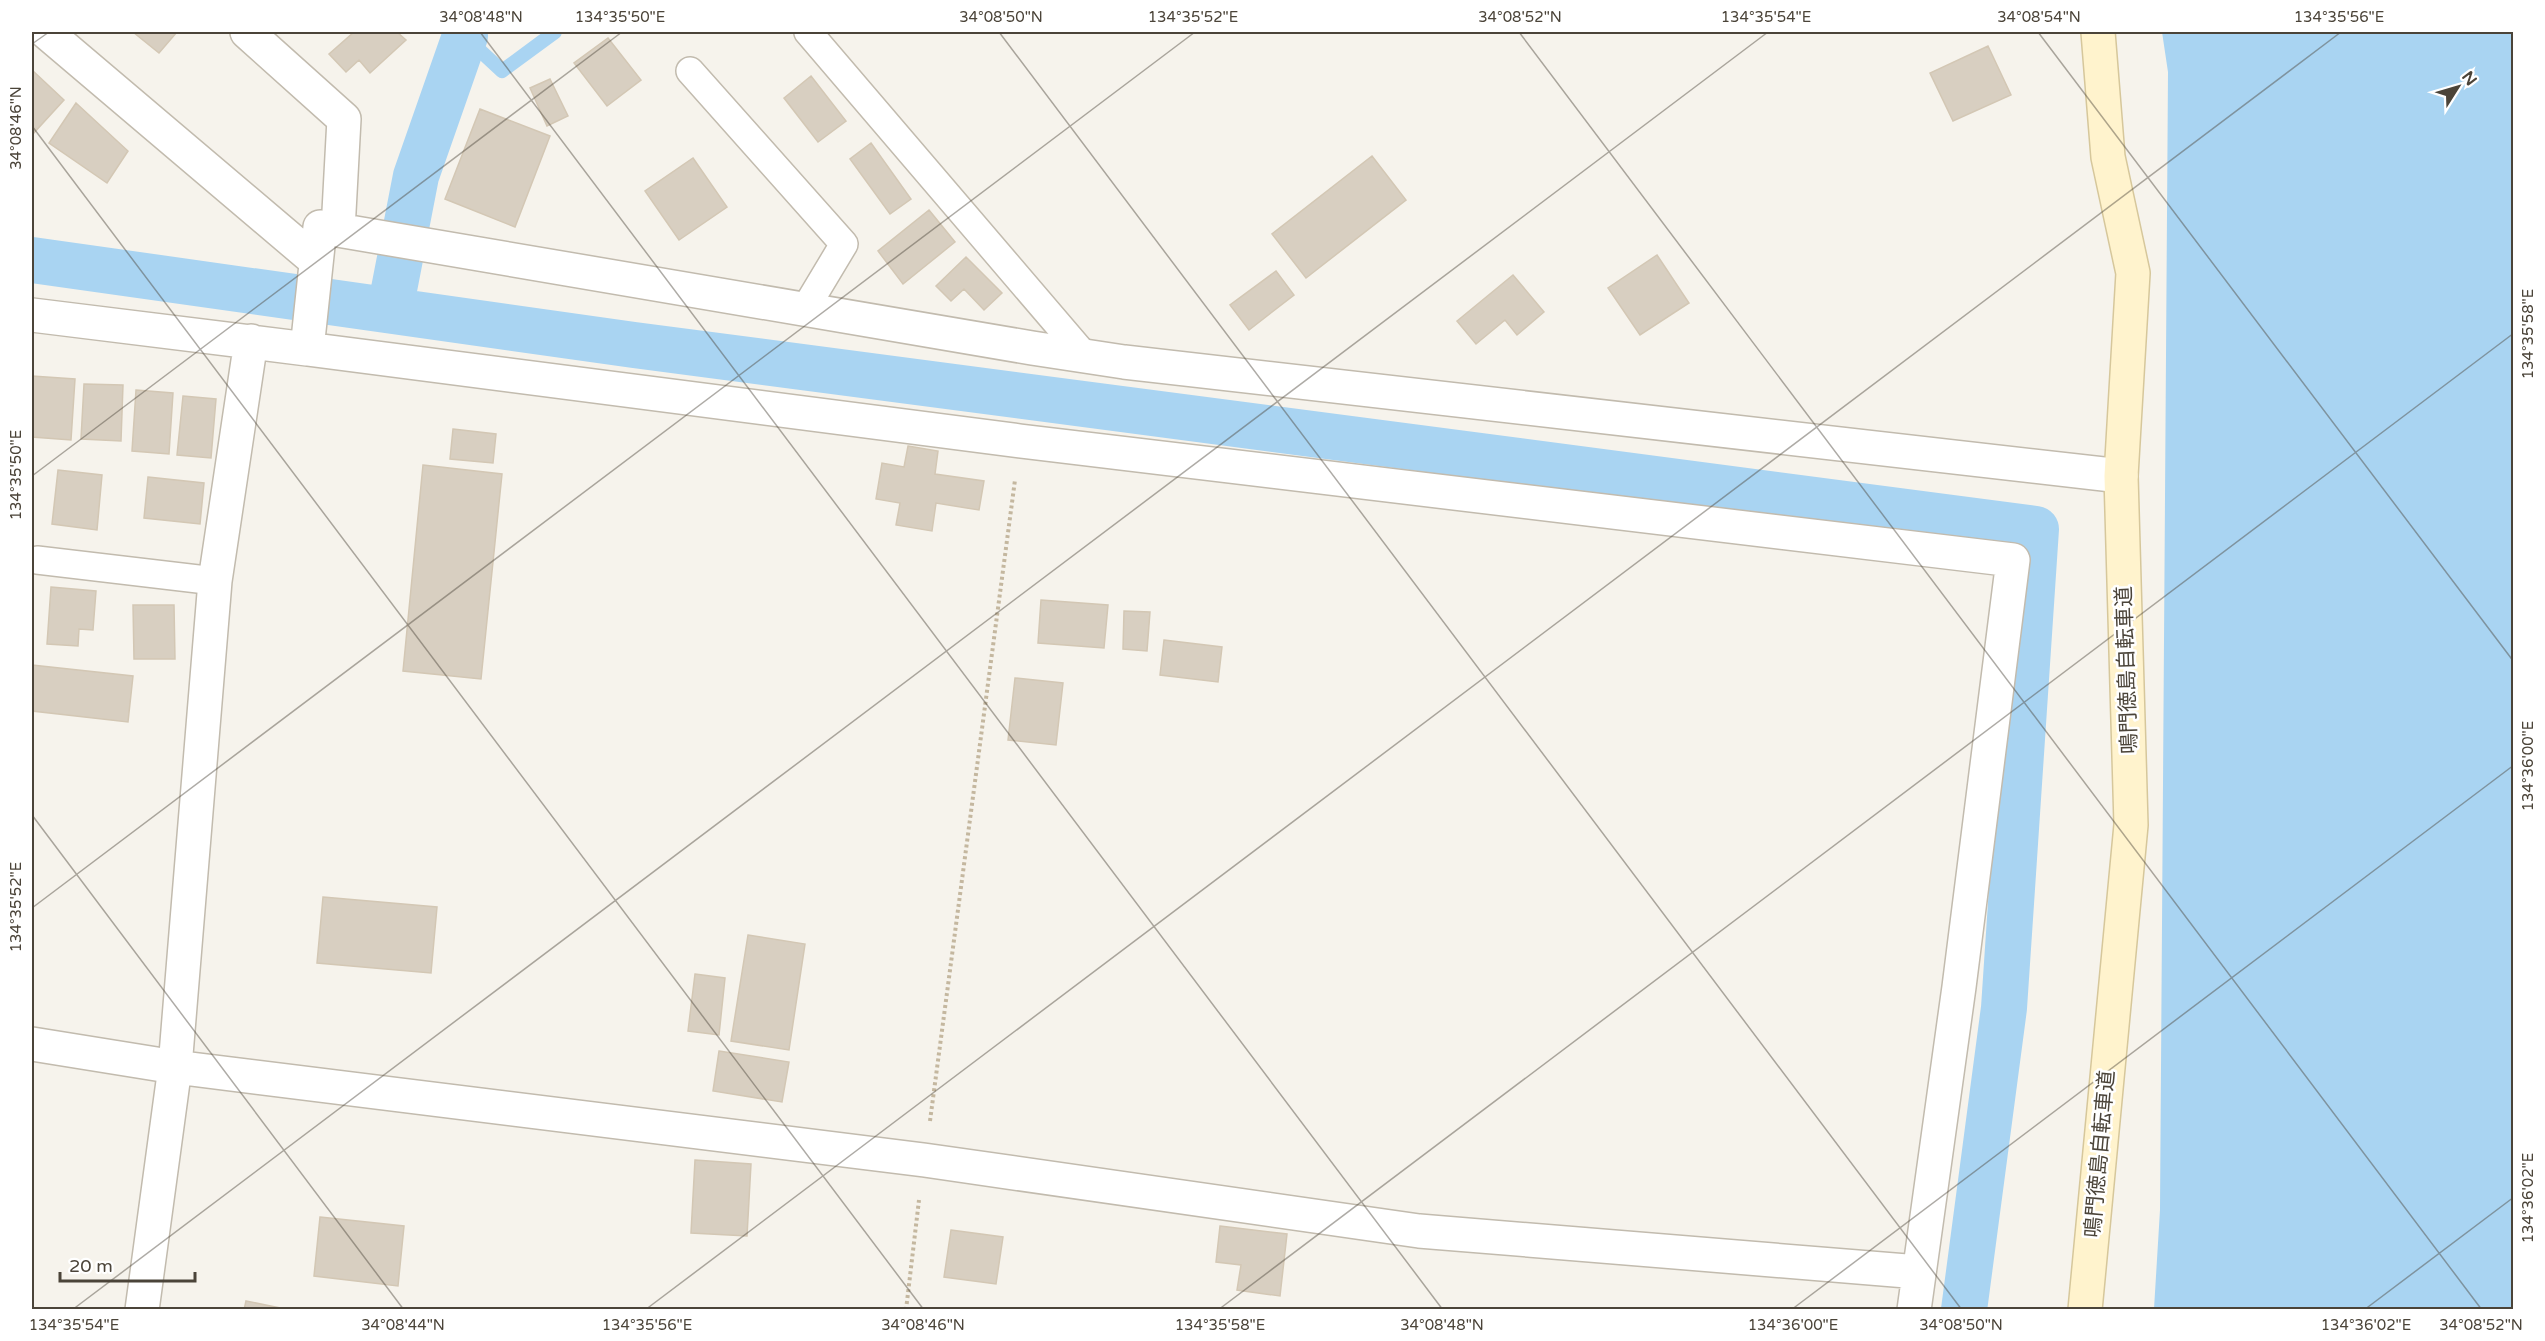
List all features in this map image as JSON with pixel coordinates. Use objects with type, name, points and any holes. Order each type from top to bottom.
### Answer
[{"type":"main road","name":"鳴門徳島自転車道","points":[[2085,1310],[2131,825],[2121,476],[2133,273],[2108,157],[2098,32]]},
{"type":"street","points":[[46,32],[316,261]]},
{"type":"street","points":[[247,32],[344,118],[338,230]]},
{"type":"street","points":[[307,349],[320,227],[1085,356],[2121,476]]},
{"type":"street","points":[[32,315],[251,341],[1020,441],[2013,560],[1959,987],[1914,1310]]},
{"type":"street","points":[[142,1310],[175,1067],[215,581],[251,341]]},
{"type":"street","points":[[32,1044],[175,1067],[924,1160],[1419,1231],[1919,1272]]},
{"type":"lane","points":[[808,32],[1085,356]]},
{"type":"lane","points":[[690,71],[844,244],[805,309]]},
{"type":"lane","points":[[37,560],[215,581]]},
{"type":"path","points":[[906,1310],[1020,441]]},
{"type":"water","points":[[2162,32],[2513,32],[2513,1309],[2154,1309],[2160,1210],[2168,72]]},
{"type":"building","points":[[133,32],[177,32],[159,53]]},
{"type":"building","points":[[354,32],[397,32],[406,40],[370,73],[359,60],[346,72],[329,54]]},
{"type":"building","points":[[608,38],[641,80],[607,106],[574,63]]},
{"type":"building","points":[[1988,46],[2011,95],[1953,121],[1930,73]]},
{"type":"building","points":[[32,70],[64,100],[32,135]]},
{"type":"building","points":[[811,76],[846,121],[818,142],[784,98]]},
{"type":"building","points":[[550,79],[568,116],[547,126],[530,88]]},
{"type":"building","points":[[76,103],[128,151],[107,183],[49,143]]},
{"type":"building","points":[[480,109],[550,136],[515,227],[445,199]]},
{"type":"building","points":[[871,143],[911,199],[890,214],[850,159]]},
{"type":"building","points":[[1372,156],[1406,200],[1306,278],[1272,234]]},
{"type":"building","points":[[693,158],[727,207],[679,240],[645,191]]},
{"type":"building","points":[[929,210],[955,242],[903,284],[878,251]]},
{"type":"building","points":[[1657,255],[1689,303],[1640,335],[1608,288]]},
{"type":"building","points":[[966,257],[1002,293],[984,310],[964,289],[951,301],[936,286]]},
{"type":"building","points":[[1276,271],[1294,295],[1249,330],[1230,305]]},
{"type":"building","points":[[1513,275],[1544,312],[1517,335],[1505,320],[1476,344],[1457,321]]},
{"type":"building","points":[[32,376],[75,379],[71,440],[32,437]]},
{"type":"building","points":[[84,384],[123,385],[121,441],[81,439]]},
{"type":"building","points":[[136,390],[173,393],[169,454],[132,451]]},
{"type":"building","points":[[183,396],[216,399],[211,458],[177,455]]},
{"type":"building","points":[[453,429],[496,434],[493,463],[450,459]]},
{"type":"building","points":[[908,446],[938,451],[935,474],[984,481],[979,510],[936,503],[932,531],[896,525],[900,503],[876,499],[882,463],[904,467]]},
{"type":"building","points":[[423,465],[502,474],[481,679],[403,671]]},
{"type":"building","points":[[58,470],[102,475],[97,530],[52,524]]},
{"type":"building","points":[[148,477],[204,483],[200,524],[144,518]]},
{"type":"building","points":[[51,587],[96,591],[93,630],[79,629],[78,646],[47,644]]},
{"type":"building","points":[[1041,600],[1108,605],[1104,648],[1038,643]]},
{"type":"building","points":[[133,605],[174,605],[175,659],[134,659]]},
{"type":"building","points":[[1124,611],[1150,612],[1147,651],[1123,649]]},
{"type":"building","points":[[1164,640],[1222,647],[1218,682],[1160,675]]},
{"type":"building","points":[[32,665],[133,676],[128,722],[32,711]]},
{"type":"building","points":[[1015,678],[1063,683],[1056,745],[1008,740]]},
{"type":"building","points":[[323,897],[437,907],[431,973],[317,963]]},
{"type":"building","points":[[748,935],[805,944],[789,1050],[731,1041]]},
{"type":"building","points":[[695,974],[725,978],[719,1035],[688,1031]]},
{"type":"building","points":[[719,1051],[789,1062],[782,1102],[713,1091]]},
{"type":"building","points":[[695,1160],[751,1164],[747,1236],[691,1233]]},
{"type":"building","points":[[320,1217],[404,1226],[398,1286],[314,1276]]},
{"type":"building","points":[[1220,1226],[1287,1234],[1280,1296],[1237,1290],[1241,1265],[1216,1262]]},
{"type":"building","points":[[951,1230],[1003,1237],[996,1284],[944,1277]]},
{"type":"building","points":[[246,1301],[290,1310],[244,1310]]},
{"type":"waterway","points":[[460,32],[502,71],[555,32]]},
{"type":"waterway","points":[[390,310],[416,176],[465,36]]},
{"type":"waterway","points":[[32,260],[634,345],[2036,529],[2004,1008],[1964,1310]]}]
